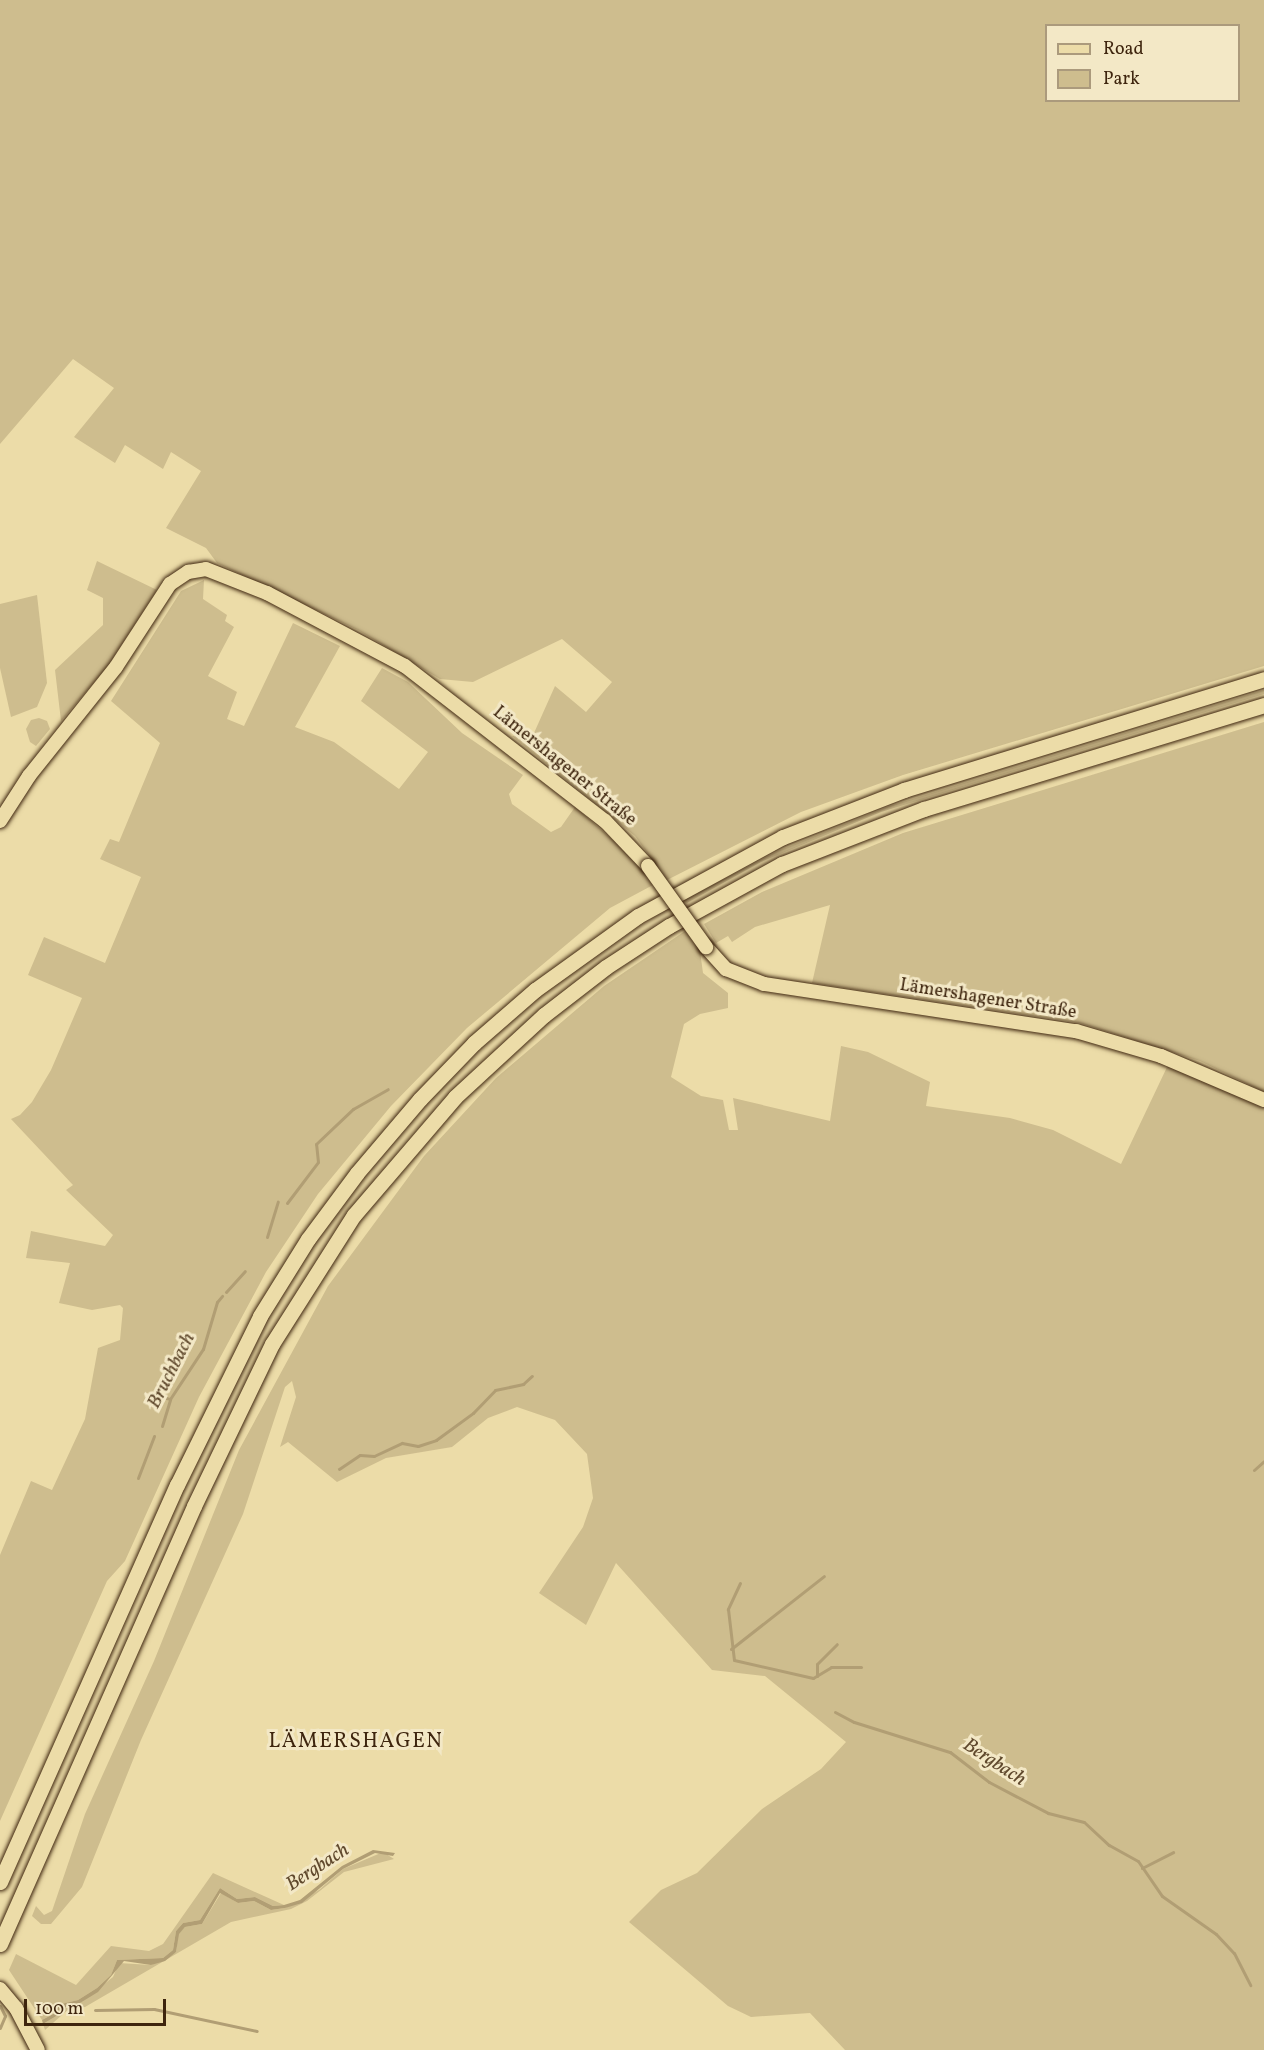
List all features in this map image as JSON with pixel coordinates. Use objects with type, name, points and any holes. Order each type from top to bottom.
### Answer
[{"type":"highway","points":[[3,1876],[177,1485],[260,1316],[308,1239],[357,1173],[420,1099],[474,1043],[535,990],[638,916],[783,837],[904,790],[1264,679]]},
{"type":"highway","points":[[0,1944],[194,1506],[272,1344],[354,1215],[410,1146],[498,1055],[606,967],[669,926],[805,854],[924,808],[1264,705]]},
{"type":"main road","name":"Lämershagener Straße","points":[[0,821],[29,776],[116,667],[170,584],[188,572],[206,569],[267,593],[405,666],[605,821],[648,866],[706,947],[726,969],[764,984],[1076,1031],[1172,1060],[1264,1100]]},
{"type":"main road","points":[[0,1989],[20,2016],[38,2050]]},
{"type":"green space","points":[[0,0],[1264,0],[1264,666],[903,775],[801,812],[667,880],[635,836],[512,736],[534,733],[555,686],[586,712],[612,682],[562,639],[473,682],[440,679],[358,630],[217,563],[206,548],[166,528],[201,471],[171,452],[163,469],[125,445],[115,463],[74,437],[114,388],[73,359],[0,444]]},
{"type":"green space","points":[[97,561],[157,590],[107,667],[61,721],[55,670],[103,625],[103,598],[87,590]]},
{"type":"green space","points":[[204,580],[203,599],[227,615],[225,621],[234,627],[208,676],[237,692],[227,719],[244,726],[293,623],[340,646],[295,727],[334,742],[399,789],[428,752],[361,701],[382,668],[408,682],[462,733],[523,775],[509,794],[512,804],[551,832],[561,827],[575,807],[629,854],[653,885],[610,908],[467,1028],[391,1106],[318,1194],[266,1272],[199,1397],[125,1561],[107,1581],[0,1821],[0,1555],[31,1481],[52,1490],[85,1419],[98,1348],[120,1340],[123,1308],[120,1305],[92,1310],[59,1303],[70,1263],[26,1258],[31,1231],[105,1246],[113,1235],[66,1190],[73,1185],[11,1119],[20,1115],[32,1102],[51,1070],[82,998],[28,975],[44,937],[105,963],[141,877],[100,859],[110,839],[119,842],[160,743],[111,701],[181,591]]},
{"type":"green space","points":[[37,595],[47,683],[37,707],[11,717],[0,668],[0,604]]},
{"type":"green space","points":[[1264,690],[1264,694],[881,812],[761,862],[687,903],[684,900],[778,851],[890,806]]},
{"type":"green space","points":[[39,718],[47,721],[50,729],[36,746],[30,742],[26,729],[31,720]]},
{"type":"green space","points":[[1264,722],[1264,1092],[1200,1061],[1080,1023],[812,983],[830,905],[755,927],[732,942],[728,936],[716,943],[704,924],[762,892],[903,833]]},
{"type":"green space","points":[[685,931],[700,951],[703,973],[728,993],[728,1008],[700,1014],[684,1024],[671,1077],[701,1096],[723,1100],[729,1130],[738,1130],[733,1098],[830,1121],[841,1046],[868,1052],[930,1082],[926,1106],[1010,1118],[1053,1130],[1121,1164],[1168,1065],[1264,1107],[1264,2050],[845,2050],[810,2013],[751,2017],[728,2006],[629,1922],[661,1890],[697,1873],[762,1809],[821,1769],[846,1742],[765,1676],[712,1670],[616,1563],[586,1625],[539,1593],[583,1527],[593,1498],[587,1454],[555,1420],[517,1407],[488,1418],[452,1447],[386,1458],[337,1482],[288,1442],[280,1447],[296,1397],[292,1381],[285,1387],[243,1514],[141,1740],[82,1887],[51,1924],[41,1924],[32,1916],[36,1906],[44,1915],[52,1911],[85,1814],[154,1661],[239,1450],[328,1286],[424,1156],[496,1078],[604,986]]},
{"type":"green space","points":[[383,1852],[394,1859],[344,1872],[307,1901],[291,1909],[231,1922],[85,2007],[70,2008],[45,2030],[43,2024],[58,2015],[60,2009],[80,2003],[113,1977],[119,1963],[151,1965],[176,1952],[178,1934],[185,1927],[202,1924],[221,1893],[238,1903],[254,1901],[271,1910],[285,1908],[319,1890],[343,1869]]},
{"type":"green space","points":[[213,1873],[284,1905],[273,1906],[255,1897],[237,1899],[220,1888],[200,1920],[183,1923],[176,1931],[173,1950],[163,1958],[117,1960],[111,1975],[97,1988],[78,2000],[57,2005],[55,2013],[42,2020],[9,1970],[16,1954],[76,1985],[111,1946],[149,1951],[163,1944]]},
{"type":"shaded area","points":[[373,1850],[395,1853],[393,1856],[375,1853],[343,1869],[302,1903],[285,1908],[271,1910],[254,1901],[238,1903],[220,1893],[202,1924],[185,1927],[179,1934],[176,1952],[165,1961],[151,1965],[124,1961],[98,1992],[80,2003],[60,2009],[58,2015],[43,2024],[42,2020],[55,2013],[57,2005],[78,2000],[97,1988],[111,1975],[117,1960],[163,1958],[173,1950],[176,1931],[183,1923],[200,1920],[220,1888],[237,1899],[255,1897],[273,1906],[284,1905],[300,1900],[342,1866]]},
{"type":"waterway","name":"Bruchbach","points":[[287,1203],[318,1162],[316,1144],[353,1109],[388,1089]]},
{"type":"waterway","name":"Bruchbach","points":[[267,1237],[278,1202]]},
{"type":"waterway","name":"Bruchbach","points":[[226,1292],[245,1271]]},
{"type":"waterway","name":"Bruchbach","points":[[162,1426],[170,1399],[203,1349],[217,1302],[222,1296]]},
{"type":"waterway","points":[[339,1469],[360,1455],[374,1456],[402,1443],[418,1446],[436,1440],[473,1413],[495,1390],[523,1384],[532,1376]]},
{"type":"waterway","points":[[158,1396],[170,1399]]},
{"type":"waterway","name":"Bruchbach","points":[[138,1478],[154,1436]]},
{"type":"waterway","points":[[1254,1470],[1264,1461]]},
{"type":"waterway","points":[[731,1649],[824,1576]]},
{"type":"waterway","name":"Bergbach","points":[[740,1583],[728,1609],[734,1660],[813,1678],[831,1667],[861,1667]]},
{"type":"waterway","points":[[817,1676],[817,1664],[837,1644]]},
{"type":"waterway","name":"Bergbach","points":[[835,1712],[854,1722],[950,1752],[989,1782],[1048,1813],[1084,1822],[1109,1845],[1138,1861],[1162,1896],[1216,1934],[1234,1953],[1250,1985]]},
{"type":"waterway","name":"Bergbach","points":[[1142,1868],[1173,1852]]},
{"type":"waterway","points":[[0,2006],[5,2016],[0,2028]]},
{"type":"waterway","points":[[95,2010],[154,2009],[257,2031]]},
{"type":"district","name":"LÄMERSHAGEN","points":[[356,1742]]}]
